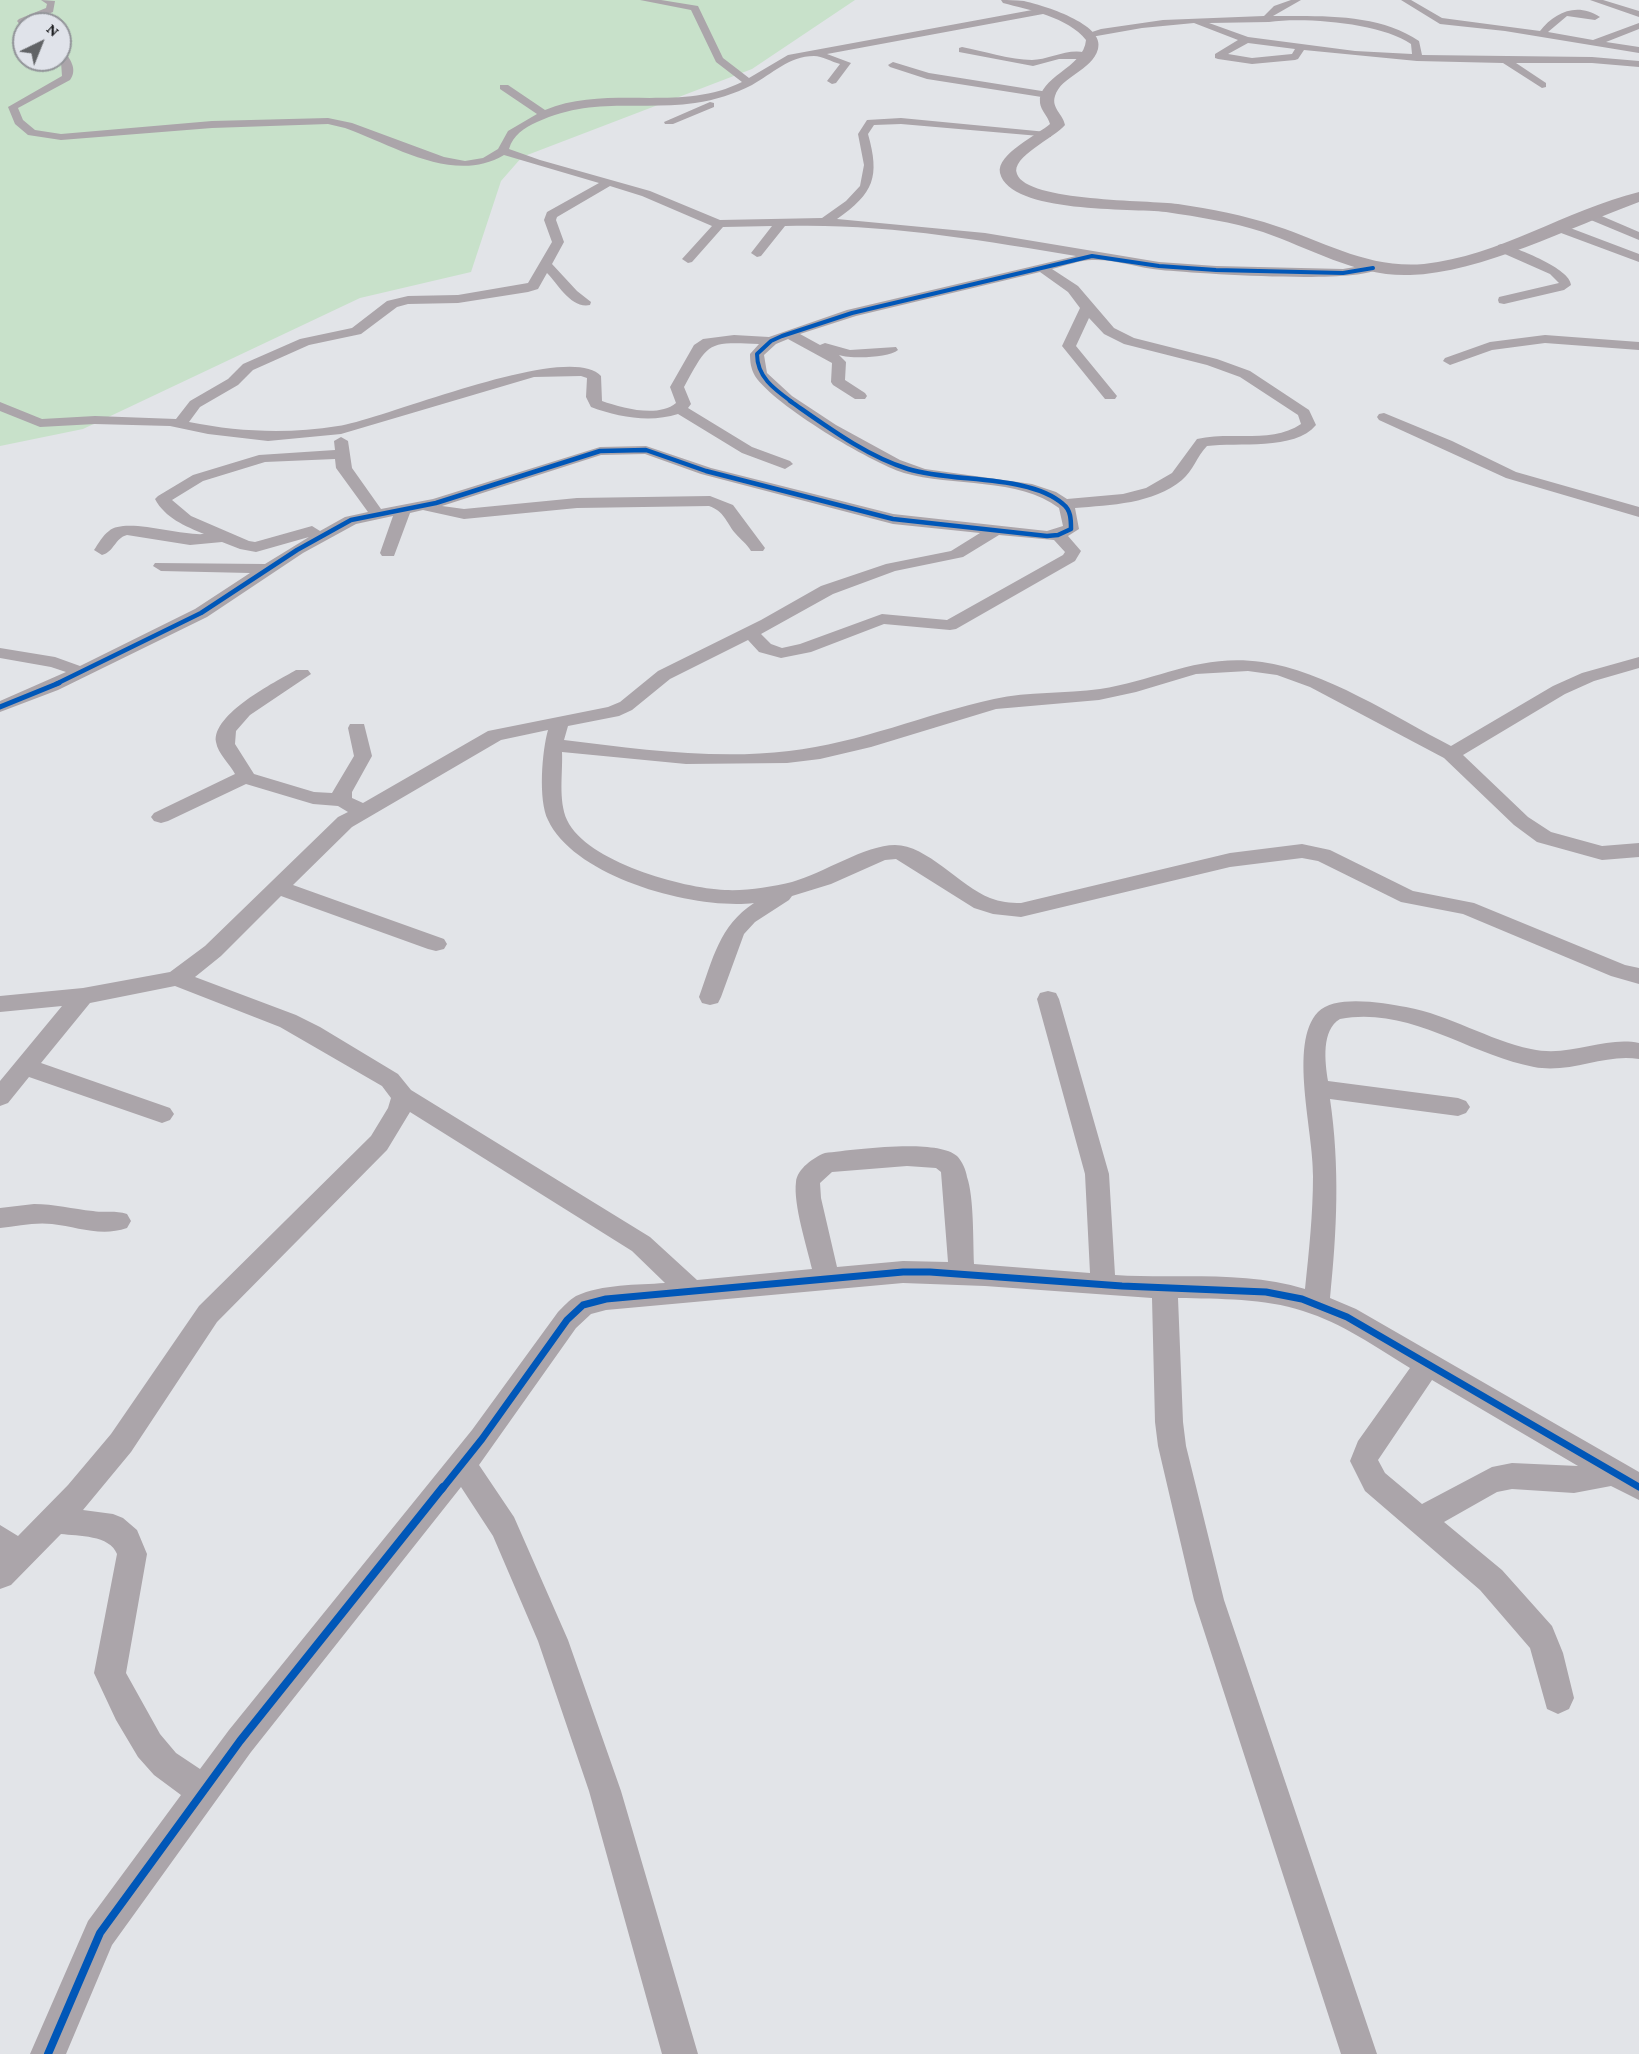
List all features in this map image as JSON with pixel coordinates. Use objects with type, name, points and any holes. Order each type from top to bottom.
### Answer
[{"type":"main road","points":[[1007,0],[1043,11],[1091,34],[1094,40],[1093,48],[1087,56],[1048,95],[1046,105],[1058,119],[1058,125],[1047,135],[1021,151],[1008,165],[1007,172],[1010,180],[1017,186],[1046,197],[1162,207],[1239,221],[1279,232],[1338,257],[1373,268],[1411,270],[1468,260],[1639,197]]},
{"type":"street","points":[[44,12],[50,10],[52,3],[45,0]]},
{"type":"street","points":[[644,0],[695,8],[720,60],[747,81]]},
{"type":"street","points":[[1266,20],[1274,8],[1298,0]]},
{"type":"street","points":[[1405,0],[1440,21],[1542,34],[1639,50]]},
{"type":"street","points":[[1594,0],[1639,14]]},
{"type":"street","points":[[69,72],[66,78],[13,107],[9,114],[24,129],[44,135],[97,135],[233,123],[330,121],[393,141],[434,158],[463,165],[479,164],[494,160],[503,151],[505,139],[513,130],[542,113],[564,106],[595,100],[651,103],[719,96],[767,72],[784,60],[862,43],[1043,11]]},
{"type":"street","points":[[1542,34],[1555,18],[1564,13],[1576,12],[1595,17]]},
{"type":"street","points":[[1196,21],[1246,40],[1300,48],[1417,58],[1592,60],[1639,64]]},
{"type":"street","points":[[1091,34],[1158,23],[1196,21],[1352,21],[1375,25],[1415,40],[1417,58]]},
{"type":"street","points":[[1596,42],[1639,26]]},
{"type":"street","points":[[1246,40],[1218,56],[1252,61],[1284,59],[1294,57],[1300,48]]},
{"type":"street","points":[[962,50],[1033,63],[1059,56],[1087,56]]},
{"type":"street","points":[[818,54],[846,63],[832,81]]},
{"type":"street","points":[[1505,60],[1542,85]]},
{"type":"street","points":[[893,65],[927,76],[1048,95]]},
{"type":"street","points":[[504,87],[542,113]]},
{"type":"street","points":[[669,122],[712,105],[719,96]]},
{"type":"street","points":[[921,110],[950,126]]},
{"type":"street","points":[[825,221],[854,202],[868,185],[871,176],[870,154],[863,134],[871,122],[884,120],[1047,135]]},
{"type":"street","points":[[503,151],[558,171],[648,194],[692,216],[720,224],[825,221],[986,237],[1159,266],[1216,270],[1343,273],[1373,268]]},
{"type":"street","points":[[180,423],[195,404],[233,382],[248,367],[294,346],[356,331],[399,302],[458,299],[521,291],[533,286],[558,242],[550,220],[551,215],[608,183]]},
{"type":"street","points":[[1590,215],[1639,236]]},
{"type":"street","points":[[757,253],[782,222]]},
{"type":"street","points":[[688,259],[720,224]]},
{"type":"street","points":[[1557,227],[1639,258]]},
{"type":"street","points":[[1502,248],[1554,271],[1565,280],[1565,285],[1559,287],[1504,300]]},
{"type":"street","points":[[1042,268],[1073,289],[1109,331],[1123,339],[1231,368],[1245,374],[1304,413],[1309,425],[1299,432],[1281,436],[1202,442],[1196,447],[1180,473],[1156,489],[1117,499],[1064,504],[1031,489],[924,473],[894,464],[820,421],[766,381],[756,365],[757,354],[771,341],[789,334],[852,314],[1092,255]]},
{"type":"street","points":[[544,264],[562,279],[570,294],[585,302]]},
{"type":"street","points":[[1087,308],[1069,346],[1110,396]]},
{"type":"street","points":[[789,334],[836,358],[839,363],[838,382],[860,396]]},
{"type":"street","points":[[1450,361],[1490,346],[1545,339],[1639,346]]},
{"type":"street","points":[[0,406],[40,423],[95,420],[180,423],[257,437],[341,430],[533,373],[589,373],[594,376],[593,401],[602,406],[644,414],[666,413],[680,409],[684,404],[677,387],[699,348],[718,340],[771,341]]},
{"type":"street","points":[[810,344],[850,354],[891,350]]},
{"type":"street","points":[[680,409],[747,450],[785,464]]},
{"type":"street","points":[[1384,417],[1511,475],[1639,512]]},
{"type":"street","points":[[341,430],[344,468],[377,514]]},
{"type":"street","points":[[0,707],[80,672],[201,613],[297,550],[346,523],[361,517],[423,506],[600,451],[635,449],[657,453],[676,462],[712,473],[870,514],[995,531],[1058,535],[1071,529],[1069,512],[1064,504]]},
{"type":"street","points":[[342,454],[264,458],[198,478],[163,499],[165,507],[182,518],[246,546],[256,547],[326,526],[346,523]]},
{"type":"street","points":[[423,506],[464,514],[577,503],[710,501],[726,506],[741,530],[756,543],[758,549]]},
{"type":"street","points":[[388,553],[403,510]]},
{"type":"street","points":[[102,550],[115,533],[127,530],[190,540],[226,537]]},
{"type":"street","points":[[0,1004],[83,996],[176,978],[213,951],[345,822],[495,735],[596,716],[626,706],[664,675],[844,583],[892,567],[957,554],[995,531]]},
{"type":"street","points":[[750,632],[765,648],[781,654],[805,648],[882,619],[950,625],[1073,555],[1058,535]]},
{"type":"street","points":[[161,566],[269,569]]},
{"type":"street","points":[[0,653],[55,662],[80,672]]},
{"type":"street","points":[[1451,754],[1559,690],[1588,677],[1639,662]]},
{"type":"street","points":[[553,745],[664,758],[736,759],[809,754],[873,741],[1000,703],[1113,692],[1193,670],[1238,663],[1299,676],[1316,683],[1451,754],[1521,821],[1544,837],[1602,853],[1639,850]]},
{"type":"street","points":[[244,777],[245,772],[225,744],[224,736],[244,709],[302,674]]},
{"type":"street","points":[[560,722],[553,745],[552,808],[555,818],[574,843],[587,854],[652,884],[738,897],[824,879],[882,855],[896,852],[917,861],[977,902],[1004,911],[1021,910],[1230,860],[1302,851],[1323,855],[1408,897],[1467,908],[1619,971],[1639,976]]},
{"type":"street","points":[[343,800],[342,792],[363,756],[357,728]]},
{"type":"street","points":[[161,817],[244,777],[313,798],[343,800],[365,811]]},
{"type":"street","points":[[710,997],[735,931],[748,917],[796,886]]},
{"type":"street","points":[[277,887],[436,944]]},
{"type":"street","points":[[738,897],[748,917]]},
{"type":"street","points":[[176,978],[288,1021],[390,1080],[403,1096],[640,1244],[693,1291]]},
{"type":"street","points":[[0,1097],[83,996]]},
{"type":"street","points":[[1048,999],[1097,1174],[1103,1284]]},
{"type":"street","points":[[1316,1303],[1323,1235],[1325,1147],[1313,1058],[1322,1022],[1328,1015],[1339,1010],[1356,1009],[1425,1020],[1511,1054],[1533,1059],[1557,1061],[1625,1049],[1639,1051]]},
{"type":"street","points":[[25,1067],[162,1114]]},
{"type":"street","points":[[1318,1089],[1458,1107]]},
{"type":"street","points":[[6,1556],[55,1519],[121,1443],[188,1340],[208,1314],[379,1143],[396,1116],[403,1096]]},
{"type":"street","points":[[827,1279],[809,1198],[808,1180],[825,1163],[918,1156],[945,1161],[952,1167],[956,1179],[962,1274]]},
{"type":"street","points":[[0,1218],[42,1214],[95,1222],[118,1221]]},
{"type":"street","points":[[48,2054],[100,1933],[240,1740],[462,1464],[567,1320],[583,1305],[606,1299],[903,1272],[1262,1292],[1316,1303],[1347,1317],[1639,1487]]},
{"type":"street","points":[[1165,1288],[1169,1422],[1172,1446],[1209,1600],[1359,2054]]},
{"type":"street","points":[[1428,1364],[1368,1449],[1364,1461],[1375,1482],[1491,1580],[1541,1637],[1548,1653],[1558,1698]]},
{"type":"street","points":[[462,1464],[504,1527],[553,1640],[605,1791],[680,2054]]},
{"type":"street","points":[[1421,1520],[1492,1480],[1512,1476],[1574,1480],[1614,1472]]},
{"type":"street","points":[[55,1519],[113,1528],[127,1540],[132,1554],[110,1673],[152,1748],[166,1765],[203,1791]]},
{"type":"green space","points":[[0,0],[855,0],[752,69],[522,157],[501,181],[471,272],[360,298],[83,429],[0,446]]},
{"type":"cycle path","points":[[0,707],[52,686],[201,613],[297,550],[351,520],[436,503],[600,451],[646,450],[706,471],[893,519],[1047,536],[1058,535],[1071,529],[1071,519],[1064,504],[1050,495],[1012,484],[925,473],[895,464],[831,428],[787,399],[762,376],[759,371],[757,354],[771,341],[782,336],[852,313],[1092,256],[1159,266],[1216,270],[1343,273],[1373,268]]},
{"type":"cycle path","points":[[48,2054],[100,1933],[240,1741],[482,1439],[567,1320],[583,1305],[606,1299],[903,1272],[985,1275],[1122,1286],[1225,1289],[1286,1295],[1317,1304],[1347,1317],[1639,1487]]}]
